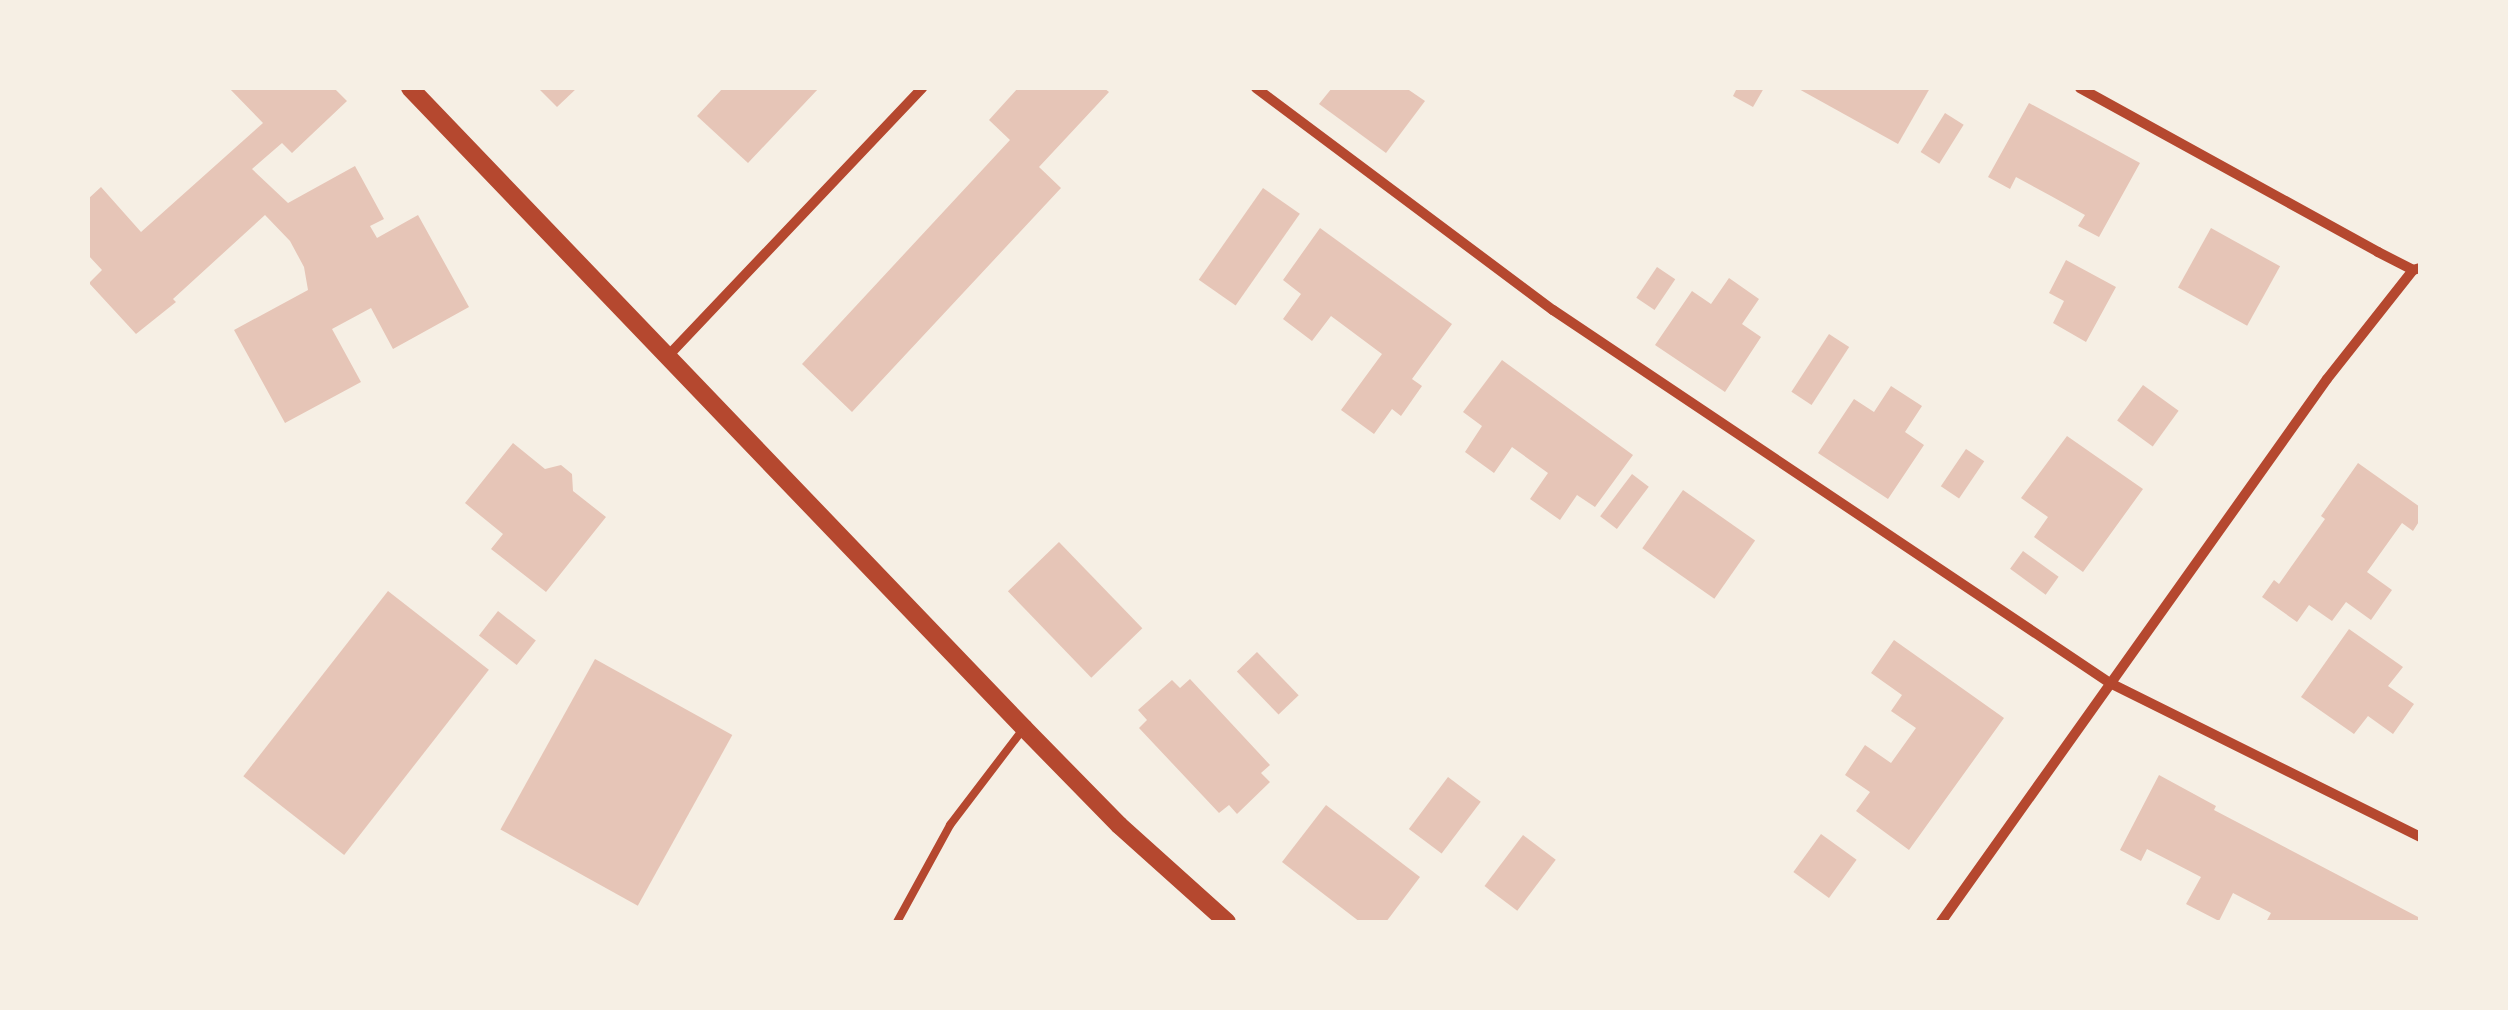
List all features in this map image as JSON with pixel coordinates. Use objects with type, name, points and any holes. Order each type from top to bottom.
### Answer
[{"type":"street","points":[[410,88],[1119,825],[1227,922]]},
{"type":"street","points":[[667,357],[922,88]]},
{"type":"street","points":[[1256,88],[1553,310],[2110,682],[2420,838]]},
{"type":"street","points":[[1941,922],[2327,379],[2417,269],[2080,88]]},
{"type":"lane","points":[[898,922],[950,825],[1024,728]]},
{"type":"building","points":[[229,88],[334,88],[347,101],[292,153],[282,143],[252,169],[288,203],[355,166],[384,219],[370,226],[377,238],[418,215],[469,307],[393,349],[371,308],[332,329],[361,382],[285,423],[234,330],[308,290],[304,267],[290,241],[265,215],[173,299],[176,302],[136,334],[89,283],[102,270],[88,255],[88,199],[101,187],[141,232],[263,123]]},
{"type":"building","points":[[538,88],[577,88],[557,107]]},
{"type":"building","points":[[723,88],[819,88],[748,163],[697,116]]},
{"type":"building","points":[[1018,88],[1104,88],[1109,92],[1039,167],[1061,188],[852,412],[802,364],[1010,140],[989,120]]},
{"type":"building","points":[[1332,88],[1406,88],[1425,101],[1386,153],[1319,104]]},
{"type":"building","points":[[1737,88],[1764,88],[1753,107],[1733,96]]},
{"type":"building","points":[[1797,88],[1930,88],[1898,144]]},
{"type":"building","points":[[2029,103],[2140,163],[2099,237],[2078,226],[2085,215],[2016,177],[2010,189],[1988,177]]},
{"type":"building","points":[[1945,113],[1964,125],[1939,164],[1921,152]]},
{"type":"building","points":[[1263,188],[1300,214],[1236,306],[1199,280]]},
{"type":"building","points":[[1320,228],[1452,324],[1412,379],[1422,386],[1401,416],[1392,409],[1374,434],[1341,410],[1382,354],[1331,316],[1312,341],[1283,319],[1301,294],[1283,280]]},
{"type":"building","points":[[2211,228],[2280,266],[2247,326],[2178,287]]},
{"type":"building","points":[[2066,260],[2116,287],[2086,342],[2053,323],[2064,301],[2049,293]]},
{"type":"building","points":[[1657,267],[1675,279],[1655,310],[1636,298]]},
{"type":"building","points":[[1729,278],[1759,299],[1742,324],[1761,337],[1725,392],[1655,345],[1692,291],[1711,304]]},
{"type":"building","points":[[1829,334],[1849,347],[1812,405],[1791,392]]},
{"type":"building","points":[[1502,360],[1633,455],[1595,507],[1577,495],[1560,520],[1530,499],[1548,473],[1512,447],[1494,473],[1465,452],[1482,426],[1463,412]]},
{"type":"building","points":[[2143,385],[2179,411],[2153,446],[2117,421]]},
{"type":"building","points":[[1891,386],[1922,406],[1905,432],[1924,445],[1888,499],[1818,453],[1854,399],[1874,412]]},
{"type":"building","points":[[2067,436],[2143,489],[2083,572],[2034,537],[2048,517],[2021,498]]},
{"type":"building","points":[[513,443],[545,469],[561,465],[572,474],[573,491],[606,517],[546,592],[491,549],[503,534],[465,503]]},
{"type":"building","points":[[1966,449],[1984,461],[1959,499],[1941,486]]},
{"type":"building","points":[[2358,463],[2420,507],[2420,520],[2413,531],[2402,523],[2367,572],[2392,590],[2371,620],[2346,602],[2332,621],[2309,605],[2297,622],[2262,597],[2274,580],[2279,584]]},
{"type":"building","points":[[1632,474],[1649,487],[1617,529],[1600,516]]},
{"type":"building","points":[[1683,490],[1755,540],[1714,599],[1642,548]]},
{"type":"building","points":[[1059,542],[1142,628],[1091,678],[1008,591]]},
{"type":"building","points":[[2023,551],[2059,577],[2046,595],[2010,569]]},
{"type":"building","points":[[388,591],[489,670],[344,855],[243,776]]},
{"type":"building","points":[[498,611],[536,641],[517,665],[479,635]]},
{"type":"building","points":[[2349,629],[2403,667],[2388,686],[2414,704],[2393,734],[2368,716],[2354,734],[2301,697]]},
{"type":"building","points":[[1894,640],[2004,718],[1909,850],[1856,811],[1870,792],[1845,775],[1865,745],[1891,763],[1916,728],[1891,711],[1902,695],[1871,673]]},
{"type":"building","points":[[1257,652],[1299,695],[1279,715],[1237,671]]},
{"type":"building","points":[[595,659],[732,735],[638,906],[500,830]]},
{"type":"building","points":[[1190,679],[1270,765],[1261,773],[1270,782],[1237,814],[1229,805],[1219,813],[1139,728],[1147,720],[1138,710],[1172,680],[1180,688]]},
{"type":"building","points":[[2159,775],[2216,806],[2214,810],[2420,918],[2420,922],[2266,922],[2271,913],[2233,893],[2219,921],[2186,904],[2201,877],[2147,849],[2141,861],[2120,850]]},
{"type":"building","points":[[1448,777],[1481,802],[1442,854],[1409,829]]},
{"type":"building","points":[[1326,805],[1420,877],[1386,922],[1360,922],[1282,862]]},
{"type":"building","points":[[1821,834],[1857,860],[1829,898],[1793,872]]},
{"type":"building","points":[[1523,835],[1556,860],[1517,911],[1484,886]]}]
